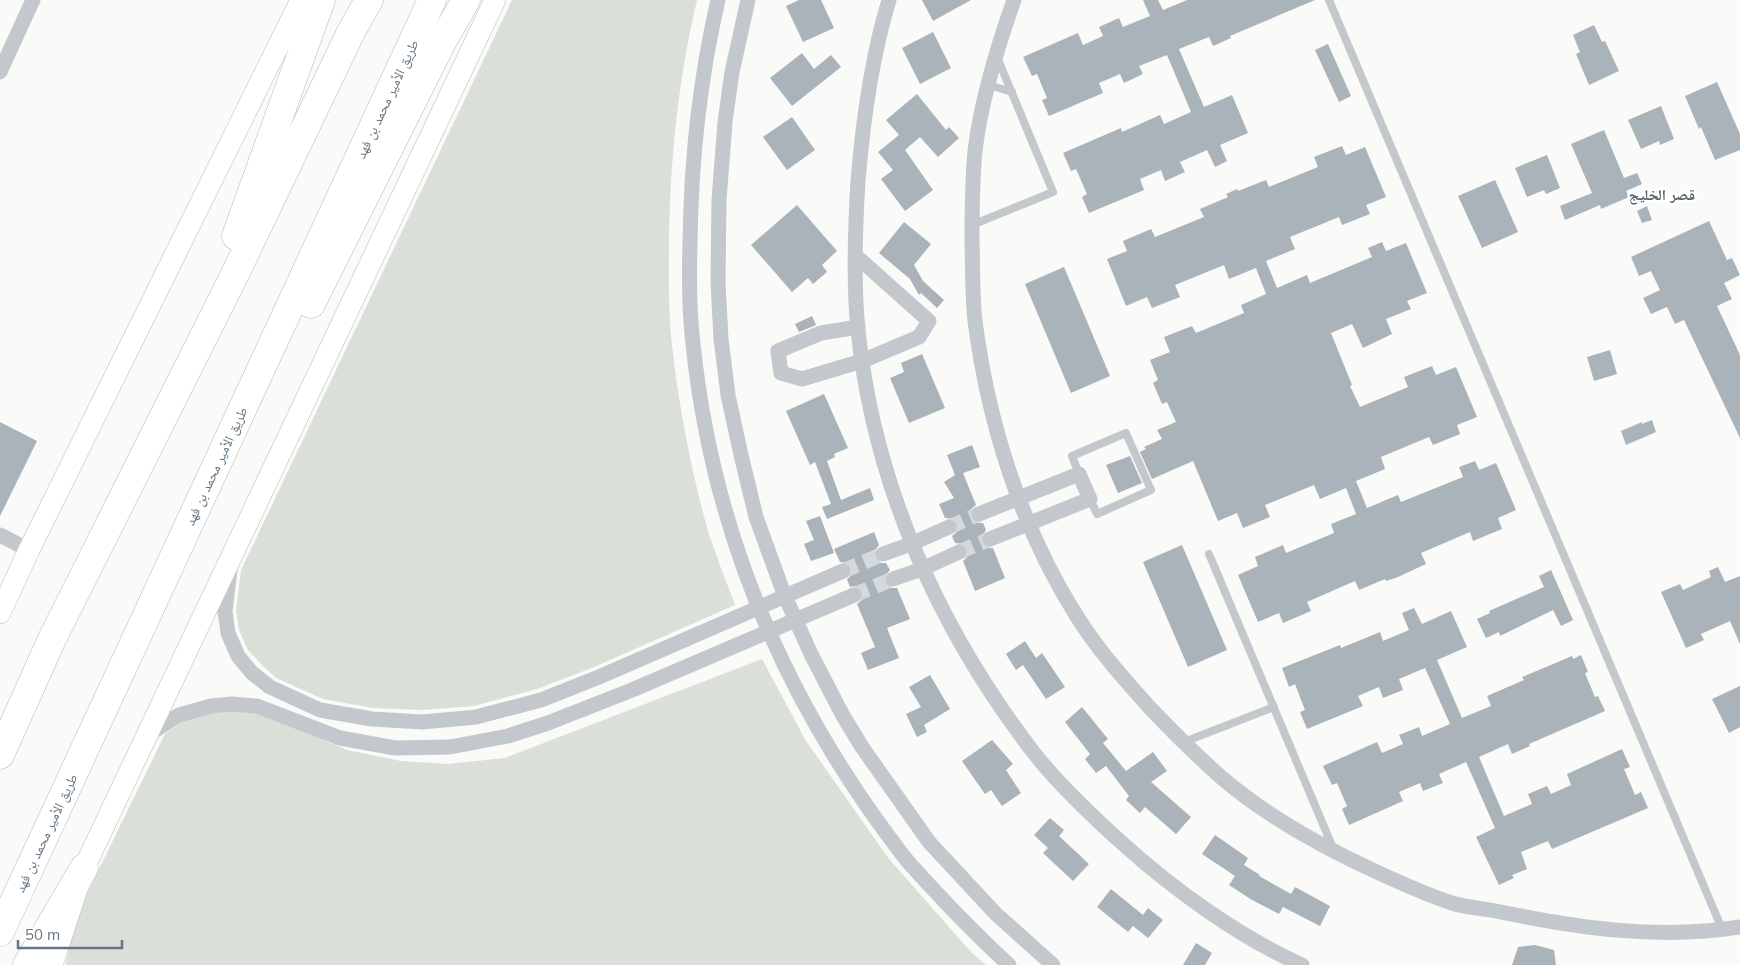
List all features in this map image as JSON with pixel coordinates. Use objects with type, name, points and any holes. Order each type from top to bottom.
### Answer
[{"type":"highway","points":[[188,366],[322,0]]},
{"type":"highway","points":[[0,755],[52,639],[234,276],[368,0]]},
{"type":"highway","name":"طريق الأمير محمد بن فهد","points":[[0,932],[432,0]]},
{"type":"highway","points":[[169,567],[319,289],[442,42],[466,0]]},
{"type":"highway","points":[[0,733],[52,639]]},
{"type":"highway","points":[[27,965],[84,868]]},
{"type":"main road","points":[[0,613],[29,550],[301,0]]},
{"type":"main road","points":[[52,965],[84,868],[495,0]]},
{"type":"street","points":[[0,72],[33,0]]},
{"type":"street","points":[[718,0],[704,67],[695,129],[690,199],[689,283],[692,342],[700,400],[712,462],[728,526],[758,608],[784,666],[817,729],[858,793],[907,860],[976,935],[1009,965]]},
{"type":"street","points":[[748,0],[732,72],[725,122],[720,200],[718,282],[721,339],[728,395],[756,517],[785,597],[810,654],[842,714],[882,776],[929,842],[996,914],[1053,965]]},
{"type":"street","points":[[889,0],[867,97],[861,137],[856,206],[858,328],[874,425],[888,477],[922,569],[961,647],[994,698],[1035,755],[1092,816],[1145,864],[1202,906],[1248,935],[1302,965]]},
{"type":"street","points":[[1014,0],[996,55],[975,151],[972,225],[975,319],[989,402],[1000,444],[1020,499],[1044,556],[1062,590],[1092,638],[1130,686],[1184,742],[1223,778],[1306,836],[1335,852],[1412,888],[1455,904],[1555,923],[1652,932],[1722,929],[1740,926]]},
{"type":"street","points":[[856,256],[929,321],[919,337],[862,361],[802,379],[781,373],[778,351],[821,333],[858,328]]},
{"type":"street","points":[[980,514],[1079,474],[1090,499],[990,539]]},
{"type":"street","points":[[883,554],[912,544],[949,527]]},
{"type":"street","points":[[0,535],[29,550]]},
{"type":"street","points":[[893,579],[922,569],[959,552]]},
{"type":"street","points":[[232,553],[225,611],[228,633],[238,656],[252,673],[270,687],[320,710],[372,719],[415,721],[476,718],[541,700],[599,677],[843,571]]},
{"type":"street","points":[[148,735],[180,715],[211,706],[232,704],[257,706],[340,738],[395,748],[450,746],[508,736],[548,723],[854,596]]},
{"type":"street","points":[[541,700],[548,723]]},
{"type":"lane","points":[[1329,0],[1722,929]]},
{"type":"lane","points":[[972,225],[1053,192],[996,55]]},
{"type":"lane","points":[[989,86],[1012,92]]},
{"type":"lane","points":[[1079,474],[1072,456],[1126,433],[1151,490],[1097,514],[1090,499]]},
{"type":"lane","points":[[1209,554],[1335,852]]},
{"type":"lane","points":[[1184,742],[1274,708]]},
{"type":"shaded area","points":[[512,0],[697,0],[680,91],[673,151],[669,243],[670,320],[678,392],[696,485],[708,531],[735,605],[594,667],[537,689],[474,706],[423,710],[373,708],[323,699],[276,678],[248,650],[239,630],[236,611],[241,570]]},
{"type":"shaded area","points":[[762,659],[806,741],[889,859],[971,952],[986,965],[65,965],[79,910],[165,734],[191,716],[249,709],[347,750],[401,761],[448,764],[505,758]]},
{"type":"building","points":[[799,0],[821,0],[834,28],[803,42],[786,6]]},
{"type":"building","points":[[922,0],[971,0],[933,21]]},
{"type":"building","points":[[1143,0],[1158,0],[1163,10],[1187,0],[1315,0],[1230,36],[1231,38],[1213,46],[1209,37],[1179,49],[1204,107],[1232,95],[1248,133],[1220,145],[1227,161],[1215,167],[1207,150],[1180,162],[1185,172],[1165,181],[1161,170],[1140,179],[1144,190],[1089,213],[1082,197],[1087,194],[1076,169],[1071,171],[1063,153],[1121,128],[1122,132],[1160,115],[1164,124],[1191,112],[1167,55],[1139,66],[1143,74],[1124,83],[1120,74],[1099,83],[1103,93],[1049,116],[1042,100],[1047,98],[1037,74],[1032,76],[1023,57],[1078,33],[1083,45],[1103,36],[1099,27],[1119,18],[1123,27],[1150,16]]},
{"type":"building","points":[[1594,25],[1602,42],[1605,41],[1619,71],[1589,85],[1576,54],[1580,52],[1573,35]]},
{"type":"building","points":[[933,32],[951,68],[920,84],[902,48]]},
{"type":"building","points":[[1328,44],[1351,96],[1339,102],[1315,50]]},
{"type":"building","points":[[802,53],[814,69],[831,55],[841,67],[792,106],[770,78]]},
{"type":"building","points":[[1717,82],[1740,134],[1740,150],[1715,160],[1685,96]]},
{"type":"building","points":[[917,94],[946,130],[949,127],[959,138],[938,157],[920,137],[905,150],[933,190],[905,211],[881,179],[893,170],[878,152],[899,135],[886,120]]},
{"type":"building","points":[[1661,106],[1674,139],[1660,145],[1659,141],[1641,149],[1628,120]]},
{"type":"building","points":[[792,117],[815,150],[787,170],[763,137]]},
{"type":"building","points":[[1604,130],[1624,178],[1637,173],[1642,184],[1626,191],[1629,197],[1601,209],[1600,205],[1565,220],[1560,206],[1592,193],[1571,144]]},
{"type":"building","points":[[1342,146],[1346,155],[1365,147],[1386,197],[1366,205],[1370,214],[1342,225],[1339,217],[1290,237],[1295,249],[1266,261],[1277,288],[1307,275],[1310,283],[1372,257],[1368,248],[1382,242],[1386,251],[1406,243],[1427,293],[1407,301],[1411,309],[1386,319],[1392,334],[1363,348],[1352,324],[1331,333],[1352,385],[1350,386],[1360,407],[1408,387],[1404,377],[1432,366],[1436,375],[1456,367],[1477,417],[1457,425],[1460,434],[1433,445],[1429,437],[1381,457],[1385,469],[1356,481],[1367,508],[1398,495],[1401,502],[1463,477],[1459,467],[1475,461],[1479,470],[1496,463],[1516,510],[1498,518],[1502,529],[1473,541],[1470,532],[1421,553],[1426,564],[1398,577],[1386,581],[1385,579],[1359,590],[1355,581],[1307,602],[1311,611],[1283,623],[1279,613],[1258,622],[1238,575],[1258,566],[1255,557],[1283,545],[1286,553],[1334,533],[1331,524],[1356,514],[1346,488],[1320,499],[1314,485],[1265,505],[1270,517],[1243,528],[1237,513],[1218,521],[1193,461],[1152,479],[1140,452],[1146,449],[1144,447],[1162,439],[1157,430],[1176,422],[1167,402],[1162,404],[1153,383],[1158,380],[1150,360],[1170,352],[1164,337],[1192,326],[1196,333],[1244,313],[1241,305],[1266,294],[1256,268],[1229,279],[1224,265],[1175,285],[1180,297],[1152,308],[1147,297],[1126,306],[1107,259],[1127,251],[1123,241],[1151,229],[1155,237],[1204,217],[1200,209],[1228,197],[1226,194],[1266,180],[1269,187],[1318,167],[1314,157]]},
{"type":"building","points":[[1547,155],[1560,188],[1546,194],[1544,190],[1527,197],[1515,168]]},
{"type":"building","points":[[1495,180],[1518,232],[1482,248],[1458,196]]},
{"type":"building","points":[[797,205],[837,251],[822,265],[827,272],[813,284],[808,278],[792,292],[751,245]]},
{"type":"building","points":[[1647,206],[1652,220],[1642,223],[1637,211]]},
{"type":"building","points":[[1709,221],[1727,260],[1732,258],[1740,275],[1724,283],[1732,299],[1717,306],[1740,355],[1740,438],[1684,320],[1675,324],[1667,307],[1651,314],[1643,298],[1660,290],[1651,271],[1639,276],[1631,257]]},
{"type":"building","points":[[904,222],[931,244],[914,265],[923,281],[944,300],[937,308],[921,293],[919,295],[910,279],[879,253]]},
{"type":"building","points":[[1064,267],[1110,376],[1071,393],[1025,284]]},
{"type":"building","points":[[812,316],[816,325],[799,332],[795,324]]},
{"type":"building","points":[[1610,350],[1617,374],[1594,381],[1587,357]]},
{"type":"building","points":[[922,354],[945,408],[909,423],[890,378],[904,372],[901,363]]},
{"type":"building","points":[[824,394],[848,448],[834,454],[835,457],[827,461],[841,500],[870,488],[874,500],[827,519],[822,507],[831,504],[815,462],[810,465],[786,411]]},
{"type":"building","points":[[1652,420],[1656,432],[1626,445],[1621,431]]},
{"type":"building","points":[[0,422],[37,441],[0,516]]},
{"type":"building","points":[[972,445],[980,467],[963,473],[976,505],[971,509],[970,517],[974,522],[983,523],[986,530],[981,537],[982,543],[988,548],[993,548],[1005,578],[975,591],[963,561],[967,557],[968,549],[964,544],[955,543],[952,536],[957,532],[958,524],[954,519],[945,518],[939,504],[954,498],[944,482],[955,475],[947,455]]},
{"type":"building","points":[[1130,456],[1142,483],[1118,493],[1106,465]]},
{"type":"building","points":[[820,516],[834,553],[811,561],[804,544],[814,540],[806,521]]},
{"type":"building","points":[[874,532],[879,545],[874,552],[874,558],[881,563],[886,563],[890,570],[884,577],[884,582],[891,588],[897,588],[910,619],[887,628],[899,658],[868,670],[861,653],[875,647],[857,604],[862,600],[863,592],[859,587],[850,587],[847,579],[851,576],[852,568],[848,563],[840,562],[834,549]]},
{"type":"building","points":[[1182,545],[1227,650],[1188,667],[1143,562]]},
{"type":"building","points":[[1718,567],[1725,582],[1740,576],[1740,644],[1730,621],[1701,634],[1704,640],[1686,648],[1661,592],[1680,584],[1683,590],[1711,577],[1709,571]]},
{"type":"building","points":[[1551,570],[1573,620],[1561,626],[1553,610],[1500,636],[1499,632],[1486,638],[1477,619],[1490,613],[1489,611],[1544,587],[1539,576]]},
{"type":"building","points":[[1414,608],[1422,624],[1451,611],[1467,647],[1437,660],[1462,718],[1491,706],[1487,696],[1524,680],[1522,677],[1572,656],[1573,659],[1581,655],[1588,672],[1585,673],[1595,697],[1598,696],[1605,711],[1529,744],[1530,746],[1512,754],[1508,744],[1479,757],[1504,816],[1532,804],[1528,794],[1547,786],[1551,794],[1571,785],[1567,774],[1622,749],[1630,767],[1624,769],[1635,795],[1641,792],[1648,808],[1552,849],[1548,841],[1521,852],[1527,869],[1512,875],[1514,878],[1499,885],[1476,837],[1495,828],[1466,762],[1439,774],[1443,783],[1423,791],[1420,783],[1399,792],[1403,801],[1349,825],[1342,809],[1347,806],[1337,783],[1332,785],[1323,766],[1377,742],[1382,753],[1403,744],[1399,735],[1419,727],[1422,736],[1450,724],[1425,668],[1399,679],[1403,690],[1383,698],[1379,687],[1358,696],[1363,706],[1307,729],[1300,712],[1305,710],[1295,684],[1289,687],[1282,668],[1340,645],[1341,648],[1380,632],[1383,641],[1409,630],[1402,613]]},
{"type":"building","points":[[1025,641],[1036,658],[1042,653],[1065,687],[1046,699],[1023,665],[1016,670],[1006,654]]},
{"type":"building","points":[[930,675],[950,709],[924,725],[927,732],[917,737],[906,714],[921,707],[909,687]]},
{"type":"building","points":[[1740,686],[1740,727],[1729,733],[1712,699]]},
{"type":"building","points":[[1082,707],[1108,739],[1103,743],[1126,771],[1153,752],[1167,771],[1151,782],[1191,817],[1176,834],[1145,807],[1140,813],[1126,800],[1129,796],[1106,766],[1096,773],[1085,759],[1090,754],[1065,722]]},
{"type":"building","points":[[992,740],[1013,764],[1006,770],[1021,793],[1002,806],[991,790],[985,794],[962,761]]},
{"type":"building","points":[[1050,818],[1064,830],[1059,836],[1089,864],[1073,881],[1043,853],[1048,848],[1034,835]]},
{"type":"building","points":[[1215,835],[1248,858],[1244,865],[1259,876],[1291,894],[1295,887],[1330,906],[1320,926],[1283,907],[1279,914],[1229,885],[1235,876],[1202,854]]},
{"type":"building","points":[[1111,889],[1143,915],[1148,908],[1163,920],[1148,938],[1133,926],[1128,932],[1097,907]]},
{"type":"building","points":[[1196,943],[1212,953],[1205,965],[1183,965]]},
{"type":"building","points":[[1535,945],[1554,950],[1556,965],[1512,965],[1518,947]]},
{"type":"tunnel","points":[[949,527],[979,514]]},
{"type":"tunnel","points":[[959,552],[990,539]]},
{"type":"tunnel","points":[[843,571],[883,554]]},
{"type":"tunnel","points":[[854,595],[893,579]]},
{"type":"district","name":"قصر الخليج","points":[[1662,194]]}]
